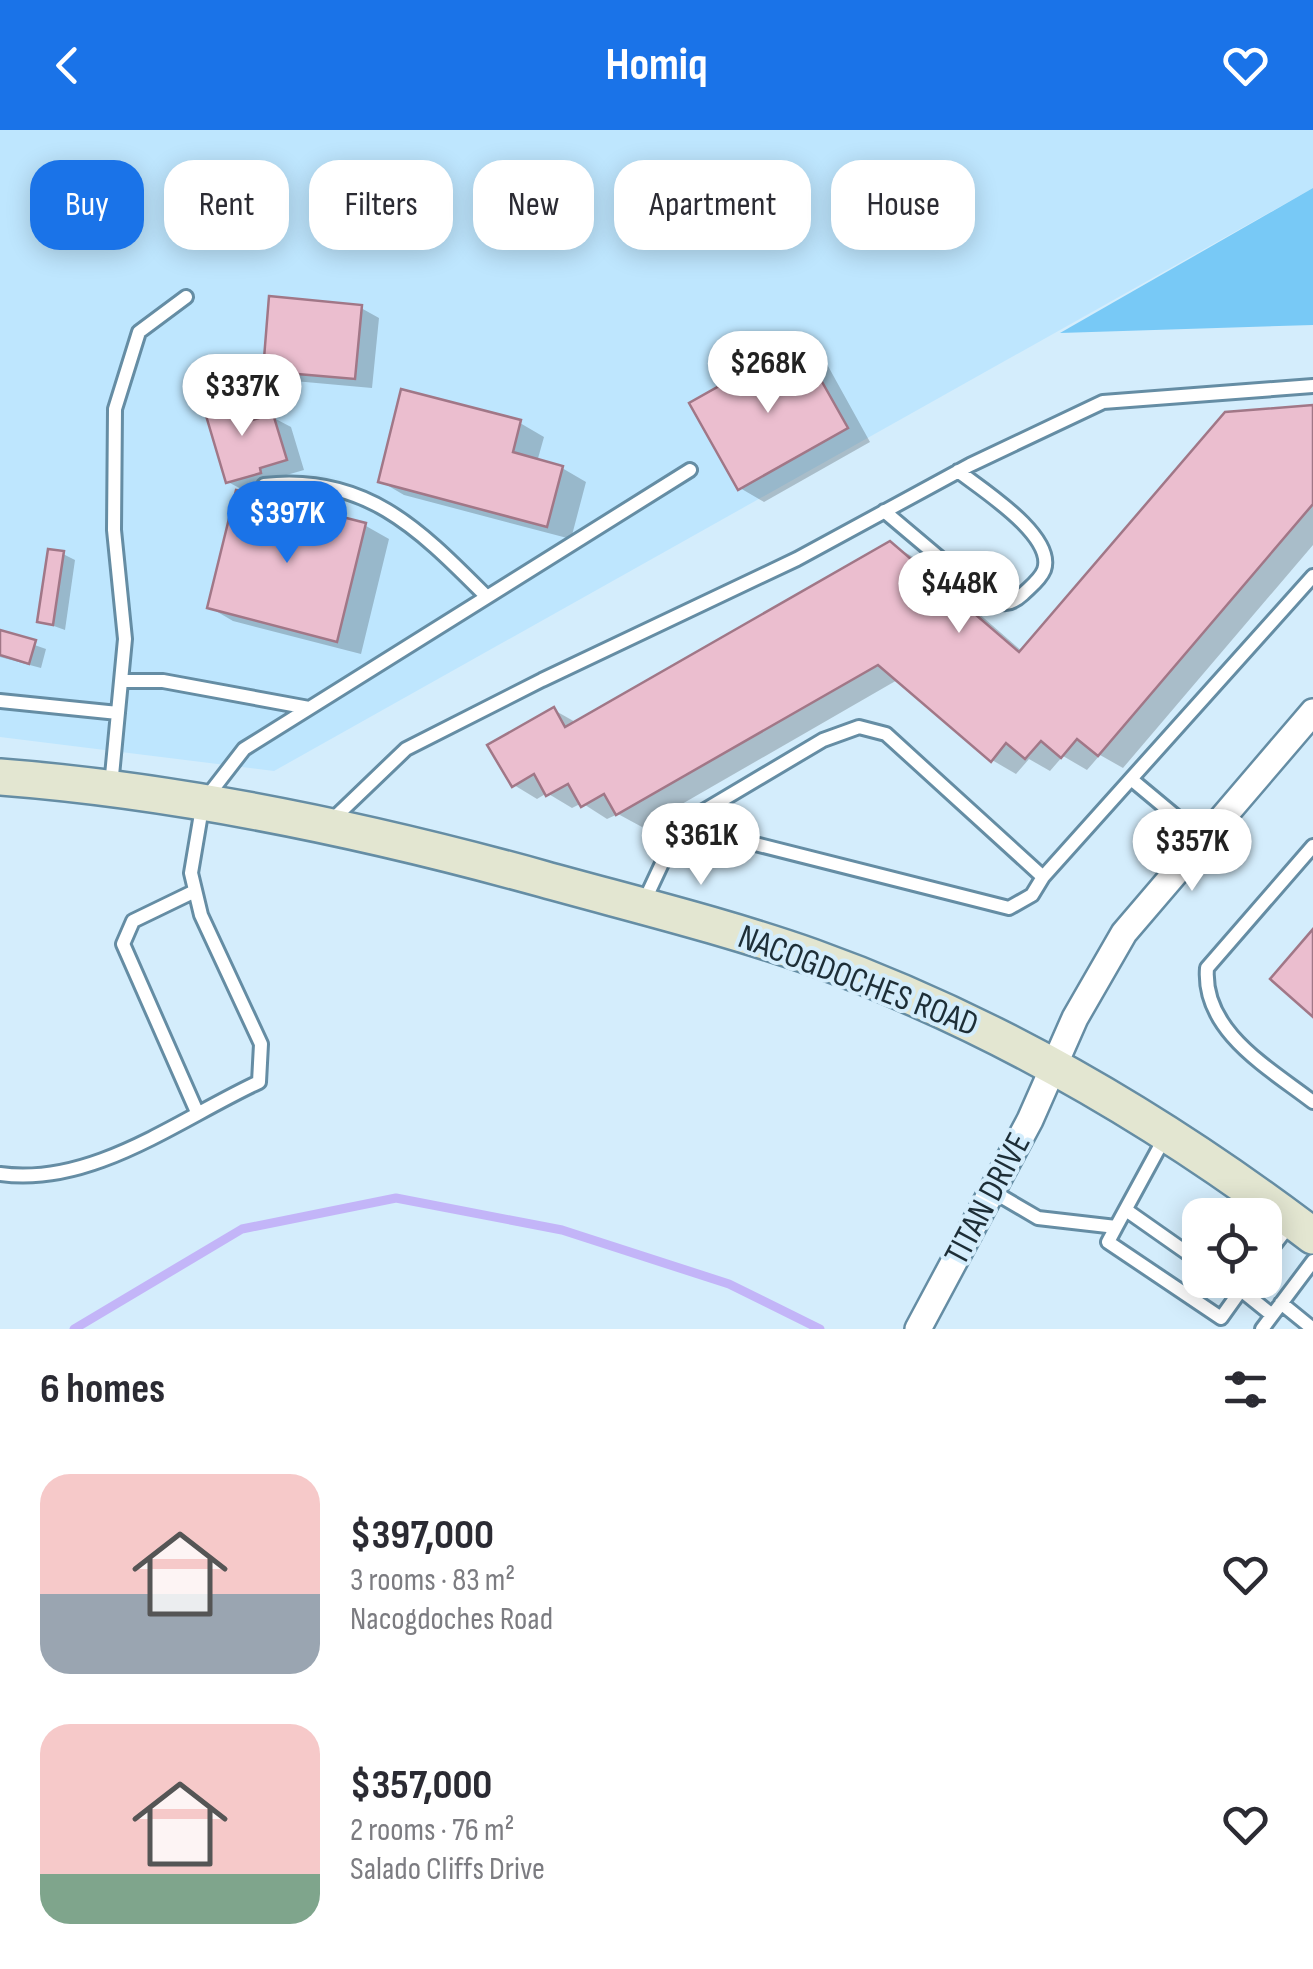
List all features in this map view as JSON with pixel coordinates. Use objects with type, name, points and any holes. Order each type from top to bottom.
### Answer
[{"type":"main road","name":"NACOGDOCHES ROAD","points":[[0,777],[202,802],[326,826],[486,863],[814,958],[964,1020],[1052,1066],[1167,1134],[1303,1229]]},
{"type":"street","name":"TITAN DRIVE","points":[[918,1329],[1030,1120],[1075,1018],[1124,933],[1313,712]]},
{"type":"lane","points":[[110,789],[125,638],[114,530],[114,409],[140,332],[186,297]]},
{"type":"lane","points":[[326,826],[406,748],[798,559],[958,471],[1103,402],[1313,386]]},
{"type":"lane","points":[[0,1174],[64,1173],[130,1147],[259,1082],[261,1044],[201,915],[190,873],[202,802],[244,749],[690,470]]},
{"type":"lane","points":[[884,511],[987,598],[1001,605],[1014,602],[1039,578],[1045,568],[1045,555],[1019,519],[958,471]]},
{"type":"lane","points":[[264,486],[297,481],[371,499],[423,533],[487,597]]},
{"type":"lane","points":[[680,826],[1008,908],[1032,895],[1043,877],[1313,576]]},
{"type":"lane","points":[[121,681],[162,681],[310,708]]},
{"type":"lane","points":[[0,701],[118,714]]},
{"type":"lane","points":[[642,906],[680,826],[824,740],[859,727],[886,734],[1043,877]]},
{"type":"lane","points":[[1130,779],[1202,840]]},
{"type":"lane","points":[[1313,846],[1207,968],[1206,987],[1215,1015],[1243,1047],[1313,1102]]},
{"type":"lane","points":[[195,890],[133,921],[123,944],[197,1112]]},
{"type":"lane","points":[[1167,1134],[1108,1242],[1182,1292]]},
{"type":"lane","points":[[992,1191],[1038,1218],[1116,1226]]},
{"type":"lane","points":[[1126,1210],[1182,1249]]},
{"type":"lane","points":[[1282,1244],[1303,1229]]},
{"type":"lane","points":[[1262,1329],[1313,1261]]},
{"type":"lane","points":[[1191,1298],[1221,1318],[1235,1298]]},
{"type":"lane","points":[[1256,1298],[1272,1315]]},
{"type":"lane","points":[[1281,1303],[1310,1328]]},
{"type":"shaded area","points":[[0,130],[1313,130],[1313,188],[274,771],[0,737]]},
{"type":"shaded area","points":[[1313,188],[1313,325],[1060,333]]},
{"type":"building","points":[[269,296],[362,305],[355,379],[263,371]]},
{"type":"building","points":[[799,341],[848,428],[738,490],[689,403]]},
{"type":"building","points":[[401,389],[521,420],[513,452],[563,466],[547,527],[378,482]]},
{"type":"building","points":[[236,391],[245,422],[273,414],[287,460],[226,483],[202,402]]},
{"type":"building","points":[[1313,405],[1313,504],[1098,756],[1077,739],[1061,758],[1041,741],[1025,759],[1006,743],[991,762],[878,665],[616,815],[604,794],[581,807],[568,784],[546,796],[534,774],[512,787],[487,745],[554,707],[565,727],[890,541],[1019,652],[1225,412]]},
{"type":"building","points":[[236,490],[366,523],[337,642],[207,608]]},
{"type":"building","points":[[48,549],[64,551],[53,625],[37,622]]},
{"type":"building","points":[[0,630],[36,640],[29,664],[0,655]]},
{"type":"building","points":[[1313,929],[1313,1017],[1270,979]]},
{"type":"waterway","points":[[74,1329],[242,1229],[396,1198],[562,1230],[729,1284],[820,1329]]}]
